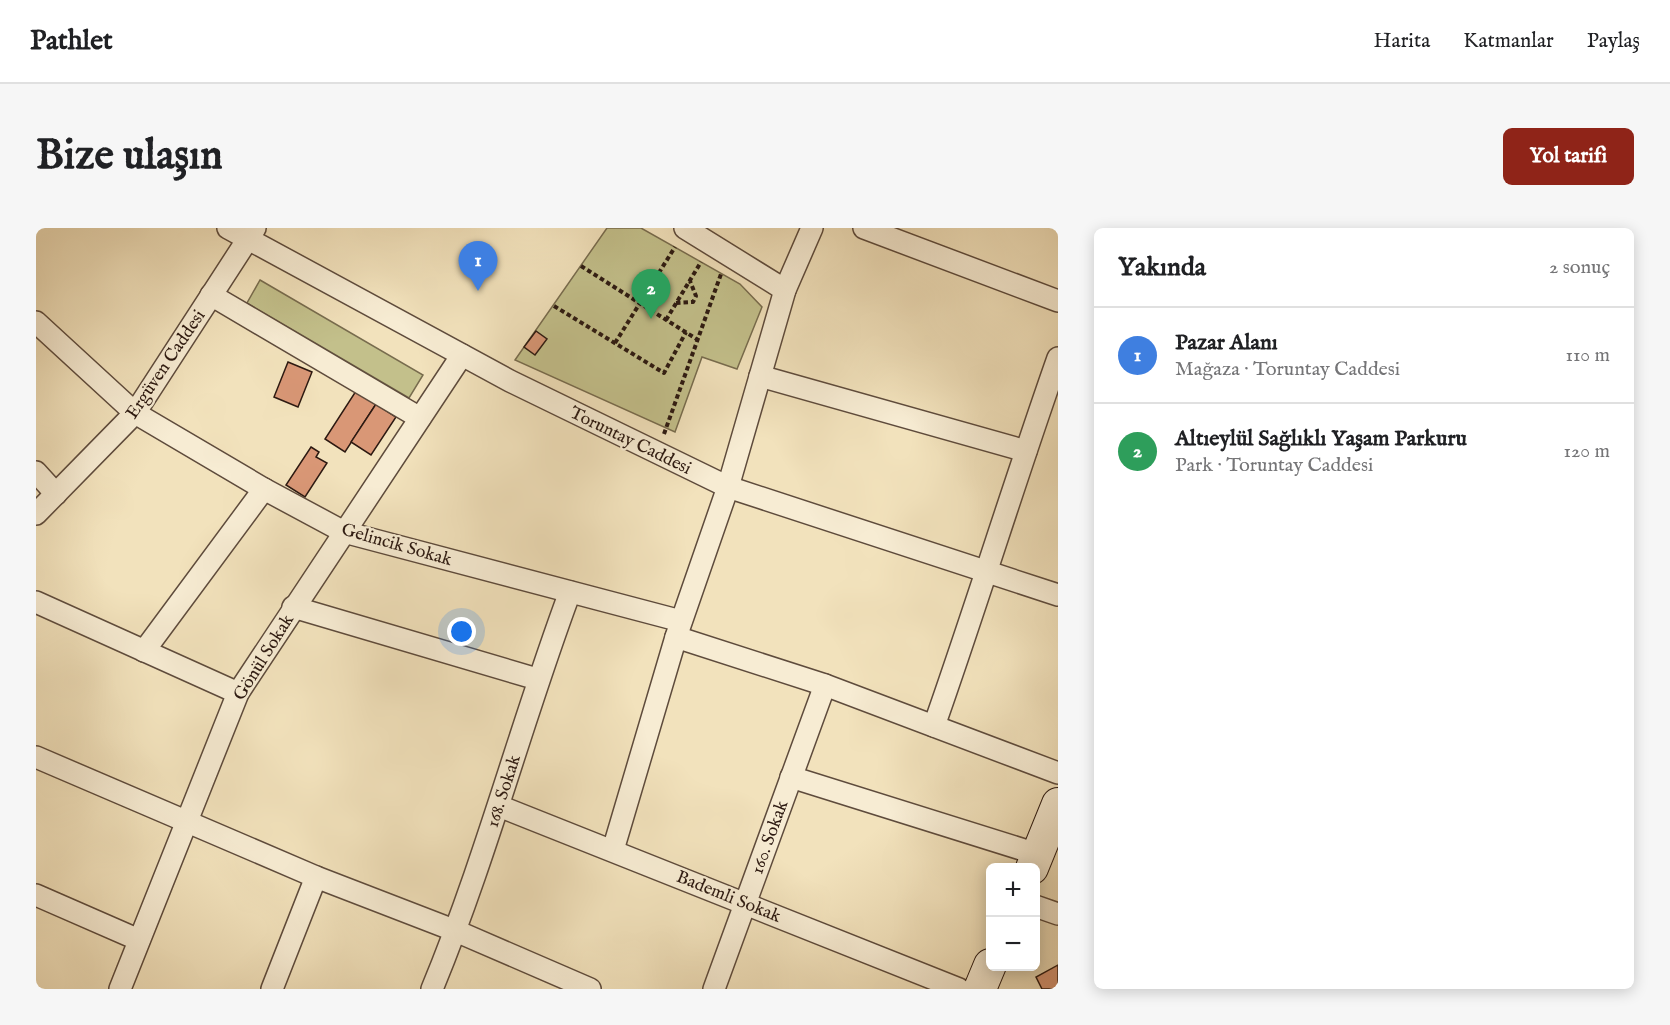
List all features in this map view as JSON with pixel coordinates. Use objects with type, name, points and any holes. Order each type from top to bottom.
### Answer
[{"type":"main road","points":[[980,989],[988,971]]},
{"type":"street","name":"Toruntay Caddesi","points":[[228,228],[251,233],[462,355],[728,487],[1058,596]]},
{"type":"street","points":[[685,228],[785,290]]},
{"type":"street","points":[[613,850],[679,629],[728,487],[785,290],[812,228]]},
{"type":"street","points":[[864,228],[1058,301]]},
{"type":"street","name":"Ergüven Caddesi","points":[[36,514],[135,413],[251,233]]},
{"type":"street","points":[[211,295],[420,418]]},
{"type":"street","name":"Gelincik Sokak","points":[[36,322],[135,413],[264,489],[344,532],[570,592],[679,629],[1058,773]]},
{"type":"street","name":"Gönül Sokak","points":[[120,989],[238,693],[462,355]]},
{"type":"street","points":[[934,726],[988,573],[1058,358]]},
{"type":"street","points":[[760,376],[1026,451]]},
{"type":"street","points":[[36,472],[56,494]]},
{"type":"street","points":[[144,651],[264,489]]},
{"type":"street","name":"168. Sokak","points":[[432,989],[456,931],[499,806],[537,680],[570,592]]},
{"type":"street","points":[[36,602],[238,693]]},
{"type":"street","points":[[293,607],[537,680]]},
{"type":"street","name":"160. Sokak","points":[[714,989],[825,685]]},
{"type":"street","points":[[36,757],[590,989]]},
{"type":"street","points":[[791,777],[1047,837]]},
{"type":"street","name":"Bademli Sokak","points":[[499,806],[959,989]]},
{"type":"street","points":[[273,989],[316,876]]},
{"type":"street","points":[[36,895],[139,940]]},
{"type":"street","points":[[1040,908],[1058,914]]},
{"type":"path","points":[[615,343],[675,247]]},
{"type":"path","points":[[666,320],[701,262]]},
{"type":"path","points":[[581,266],[698,340]]},
{"type":"path","points":[[656,452],[667,429],[722,273]]},
{"type":"path","points":[[676,303],[693,302],[696,296],[690,280]]},
{"type":"path","points":[[554,306],[664,373],[686,332]]},
{"type":"shaded area","points":[[607,228],[641,228],[740,284],[762,307],[737,369],[702,357],[675,432],[515,360]]},
{"type":"shaded area","points":[[260,280],[423,375],[409,398],[247,303]]},
{"type":"building","points":[[536,331],[547,339],[535,355],[524,347]]},
{"type":"building","points":[[288,362],[312,372],[298,407],[274,397]]},
{"type":"building","points":[[356,391],[376,404],[345,452],[325,439]]},
{"type":"building","points":[[376,404],[396,417],[371,455],[351,442]]},
{"type":"building","points":[[311,447],[319,452],[316,457],[327,463],[305,497],[286,485]]},
{"type":"building","points":[[1058,965],[1058,989],[1042,989],[1036,977]]},
{"type":"place","name":"Pazar Alanı","points":[[478,291]]},
{"type":"place","name":"Altıeylül Sağlıklı Yaşam Parkuru","points":[[651,319]]}]
